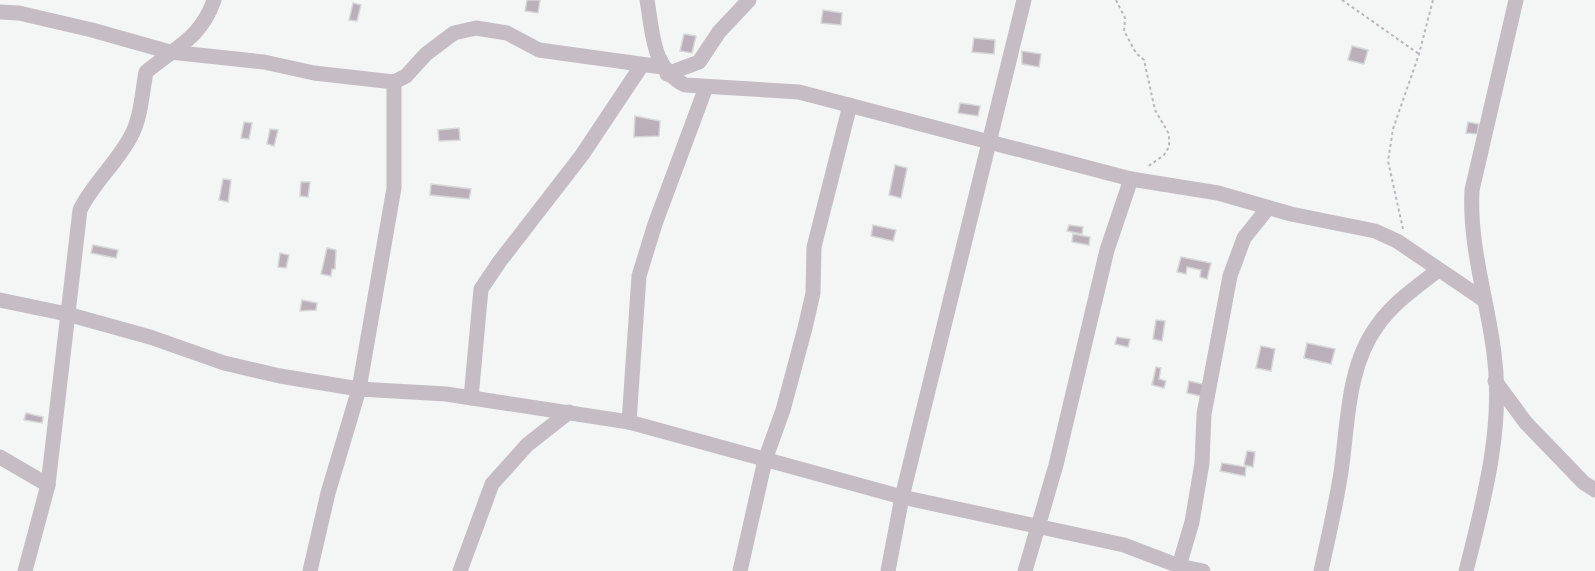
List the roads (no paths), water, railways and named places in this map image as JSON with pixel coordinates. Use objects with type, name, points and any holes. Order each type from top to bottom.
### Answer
[{"type":"street","points":[[25,571],[48,485],[80,210],[90,189],[131,137],[136,124],[146,72],[196,34],[207,21],[214,0]]},
{"type":"street","points":[[647,0],[664,70]]},
{"type":"street","points":[[664,70],[699,62],[719,32],[750,0]]},
{"type":"street","points":[[888,571],[902,497],[991,144],[1024,0]]},
{"type":"street","points":[[1466,571],[1484,499],[1495,434],[1494,354],[1470,220],[1472,190],[1516,0]]},
{"type":"street","points":[[0,12],[19,13],[92,30],[170,52],[264,62],[314,73],[394,82],[406,76],[426,54],[454,33],[476,28],[507,33],[539,50],[664,70],[685,85],[799,92],[1131,179],[1218,193],[1268,208],[1375,231],[1397,241],[1437,271],[1484,300]]},
{"type":"street","points":[[471,398],[481,289],[582,155],[642,65]]},
{"type":"street","points":[[310,571],[328,493],[359,389],[393,188],[394,82]]},
{"type":"street","points":[[629,423],[639,276],[655,224],[706,87]]},
{"type":"street","points":[[740,571],[765,460],[783,410],[805,328],[813,293],[814,247],[850,105]]},
{"type":"street","points":[[1025,571],[1036,526],[1056,465],[1107,250],[1131,179]]},
{"type":"street","points":[[1179,566],[1192,522],[1202,463],[1204,414],[1230,276],[1244,238],[1268,208]]},
{"type":"street","points":[[1321,571],[1341,474],[1349,406],[1361,356],[1376,327],[1399,300],[1437,271]]},
{"type":"street","points":[[0,300],[67,314],[150,338],[224,363],[359,389],[471,398],[629,423],[902,497],[1124,545],[1179,566],[1203,571]]},
{"type":"street","points":[[1495,381],[1526,423],[1584,483],[1595,490]]},
{"type":"street","points":[[460,571],[492,484],[527,445],[569,412]]},
{"type":"street","points":[[0,457],[48,485]]}]
